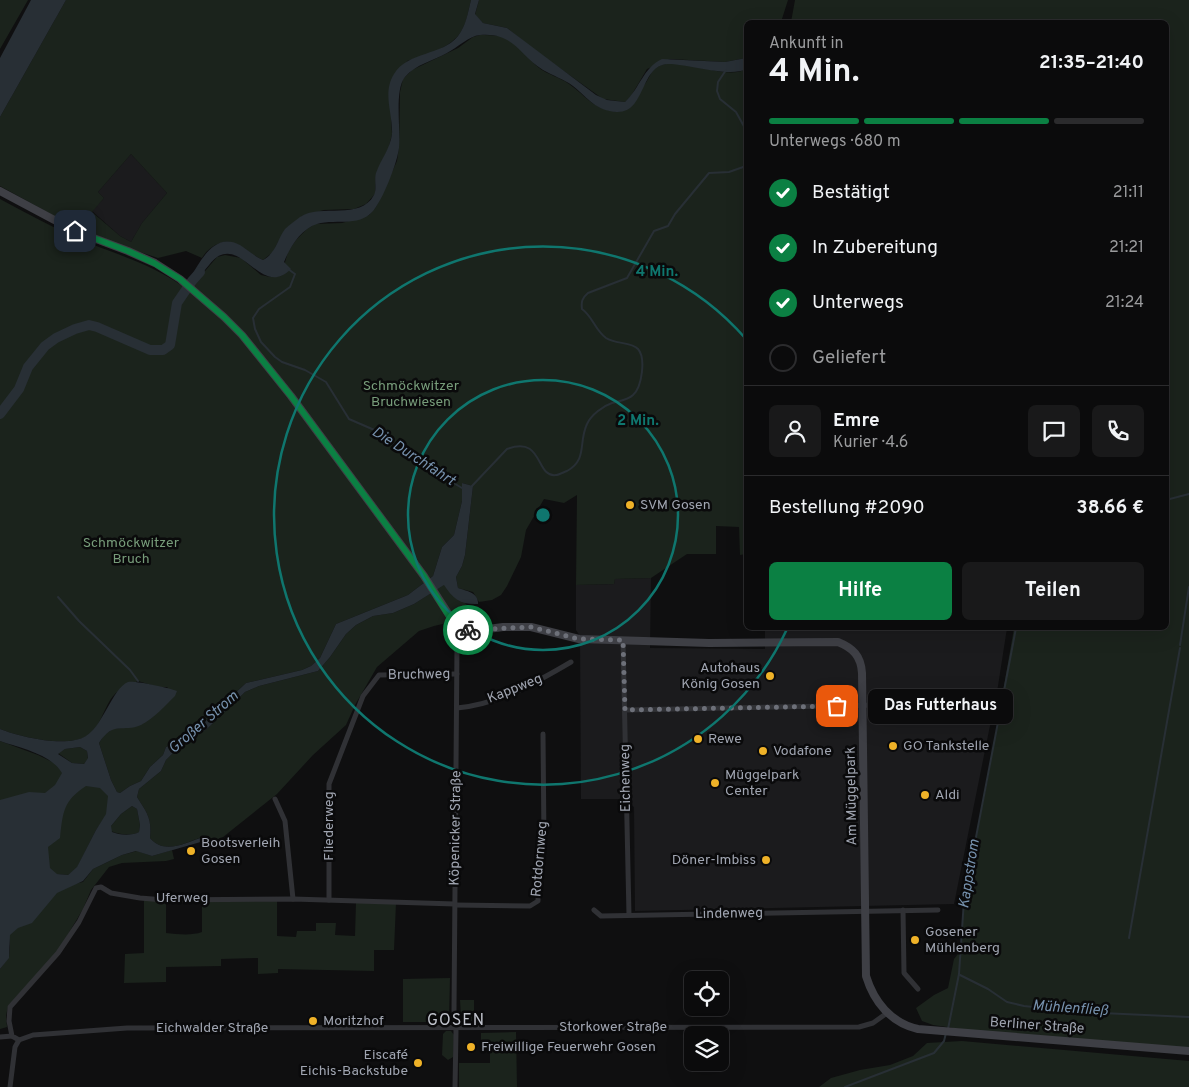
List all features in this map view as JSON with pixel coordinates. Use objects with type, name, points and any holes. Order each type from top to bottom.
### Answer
[{"type":"main road","points":[[0,191],[75,231],[154,263],[197,292],[224,317],[242,335],[291,396],[424,576],[450,618],[464,629]]},
{"type":"main road","name":"Am Müggelpark","points":[[464,629],[473,631],[502,627],[531,627],[579,639],[756,643],[838,642],[849,646],[860,658],[862,673],[866,976],[874,996],[887,1013]]},
{"type":"main road","name":"Berliner Straße","points":[[887,1013],[913,1028],[1189,1051]]},
{"type":"street","name":"Köpenicker Straße","points":[[455,1087],[457,674],[458,645],[464,629]]},
{"type":"street","name":"Eichenweg","points":[[623,640],[629,915]]},
{"type":"street","name":"Kappweg","points":[[457,708],[475,705],[507,694],[534,683],[571,662]]},
{"type":"street","name":"Bruchweg","points":[[352,727],[363,696],[379,676],[457,674]]},
{"type":"street","points":[[625,710],[932,704]]},
{"type":"street","name":"Fliederweg","points":[[329,900],[329,784],[352,727]]},
{"type":"street","name":"Rotdornweg","points":[[455,905],[530,906],[538,902],[539,864],[544,842],[543,734]]},
{"type":"street","points":[[275,799],[285,820],[293,898]]},
{"type":"street","name":"Uferweg","points":[[12,1036],[9,1021],[10,1007],[58,953],[79,922],[96,888],[101,887],[111,893],[164,900],[293,898],[455,905]]},
{"type":"street","name":"Lindenweg","points":[[594,910],[601,916],[938,910]]},
{"type":"street","points":[[903,910],[904,973],[918,989]]},
{"type":"street","name":"Storkower Straße","points":[[456,1028],[859,1027],[873,1024],[887,1013]]},
{"type":"street","name":"Eichwalder Straße","points":[[19,1040],[33,1035],[126,1028],[456,1028]]},
{"type":"street","points":[[0,1037],[12,1036],[19,1040],[15,1047],[10,1087]]},
{"type":"shaded area","points":[[131,154],[167,193],[142,223],[131,242],[120,236],[92,211],[104,198],[98,192]]},
{"type":"shaded area","points":[[651,578],[650,648],[765,649],[765,630],[1007,630],[998,686],[954,904],[635,911],[634,807],[621,799],[581,799],[580,636],[576,630],[576,585],[614,584],[615,579]]},
{"type":"green space","points":[[0,0],[28,0],[0,49]]},
{"type":"green space","points":[[66,0],[471,0],[465,25],[452,42],[427,55],[407,61],[391,117],[392,134],[389,147],[376,174],[375,194],[366,204],[354,209],[324,210],[302,216],[278,242],[273,252],[263,260],[232,242],[220,243],[212,247],[202,258],[186,251],[158,258],[71,225],[0,186],[0,117]],"holes":[[[131,154],[167,193],[142,223],[131,242],[120,236],[92,212],[104,198],[98,192]]]},
{"type":"green space","points":[[479,0],[788,0],[782,20],[744,20],[744,58],[725,62],[670,59],[647,69],[631,96],[625,102],[603,99],[507,28],[483,23],[475,15]]},
{"type":"green space","points":[[795,0],[1189,0],[1189,1048],[974,1031],[933,1025],[922,1021],[916,1008],[948,988],[954,959],[958,954],[961,954],[964,900],[988,778],[1014,630],[1169,630],[1169,20],[791,20]]},
{"type":"green space","points":[[480,35],[506,38],[542,70],[569,84],[593,104],[604,109],[619,112],[642,88],[654,69],[665,64],[687,65],[725,72],[744,70],[744,554],[740,555],[739,527],[716,526],[716,554],[687,554],[651,578],[615,579],[614,584],[576,585],[577,495],[564,503],[544,499],[526,530],[521,557],[507,586],[501,595],[492,600],[479,602],[473,592],[458,588],[456,577],[465,555],[473,486],[462,483],[462,501],[454,535],[442,547],[433,576],[408,595],[336,624],[320,658],[311,666],[302,670],[246,683],[188,737],[166,747],[163,755],[150,767],[141,781],[120,793],[117,792],[111,780],[99,743],[104,735],[113,729],[128,727],[168,687],[158,687],[138,681],[122,689],[109,702],[100,721],[92,732],[78,739],[68,741],[44,740],[0,729],[0,199],[39,220],[93,245],[136,261],[164,275],[190,292],[194,284],[217,257],[225,255],[241,258],[261,275],[270,277],[281,276],[288,252],[307,229],[315,224],[342,223],[369,215],[376,207],[397,161],[400,92],[403,79],[412,70],[458,48],[473,37]]},
{"type":"green space","points":[[445,584],[467,605],[472,605],[451,622],[419,631],[377,667],[346,725],[313,755],[277,794],[208,849],[202,837],[168,847],[156,843],[150,838],[148,816],[137,797],[139,789],[161,771],[166,760],[176,750],[208,728],[245,692],[259,686],[318,671],[346,634],[356,625],[373,616],[393,613],[414,604]]},
{"type":"green space","points":[[0,741],[38,755],[111,791],[107,814],[96,830],[77,868],[68,875],[57,874],[0,897]]},
{"type":"green space","points":[[80,747],[87,751],[88,759],[84,764],[72,763],[58,753],[65,749]]},
{"type":"green space","points":[[132,806],[137,809],[140,825],[139,832],[125,834],[111,831],[111,826],[121,814]]},
{"type":"green space","points":[[172,850],[174,859],[122,863],[109,867],[91,890],[83,909],[58,951],[8,1006],[6,1016],[7,1027],[0,1029],[0,969],[9,957],[9,934],[46,890],[83,882],[93,869],[122,855],[137,851],[152,856]]},
{"type":"green space","points":[[144,900],[166,902],[166,933],[193,934],[202,932],[202,900],[277,900],[277,936],[296,937],[297,931],[316,931],[316,923],[336,923],[335,935],[355,936],[356,902],[396,903],[394,950],[374,950],[374,971],[278,969],[278,973],[258,974],[258,958],[221,959],[221,966],[166,967],[166,982],[124,983],[125,954],[144,953]]},
{"type":"green space","points":[[450,978],[449,1022],[403,1022],[403,979]]},
{"type":"green space","points":[[460,1000],[474,1000],[474,1021],[467,1021],[461,1017]]},
{"type":"green space","points":[[446,1031],[451,1031],[454,1035],[453,1057],[448,1060],[442,1055],[443,1034]]},
{"type":"green space","points":[[516,1032],[517,1087],[459,1087],[459,1063],[490,1063],[490,1049],[481,1049],[481,1033]]},
{"type":"green space","points":[[962,1041],[1189,1061],[1189,1087],[819,1087],[831,1078],[860,1070],[890,1065],[913,1056],[927,1043]]},
{"type":"water","points":[[31,0],[66,0],[0,117],[0,58]]},
{"type":"water","points":[[471,0],[479,0],[475,14],[483,23],[507,28],[596,95],[607,100],[625,102],[650,68],[662,59],[725,62],[744,58],[744,70],[730,72],[668,64],[659,66],[652,72],[633,105],[626,110],[617,112],[603,109],[593,103],[570,84],[543,70],[509,41],[491,35],[476,36],[447,53],[419,66],[405,77],[399,100],[398,154],[383,194],[370,214],[364,218],[349,222],[325,222],[311,226],[301,234],[289,250],[284,262],[291,269],[281,276],[271,277],[236,256],[227,254],[214,259],[194,284],[189,280],[203,257],[215,245],[231,242],[240,245],[263,260],[274,250],[285,229],[300,217],[318,211],[350,210],[368,203],[374,195],[376,173],[391,139],[392,126],[388,96],[394,74],[408,61],[451,42],[461,32]]},
{"type":"water","points":[[462,483],[473,486],[465,555],[456,577],[458,588],[469,591],[477,597],[478,604],[458,600],[444,585],[414,604],[393,613],[373,616],[356,625],[346,634],[318,671],[259,686],[245,692],[208,728],[176,750],[166,760],[161,771],[139,789],[137,797],[148,816],[150,838],[156,843],[168,847],[203,837],[204,841],[152,856],[136,851],[122,855],[93,869],[83,881],[57,893],[32,923],[18,928],[10,935],[9,958],[0,969],[0,800],[29,792],[45,793],[55,785],[62,773],[57,766],[43,756],[0,741],[0,729],[43,740],[67,741],[78,739],[86,736],[93,730],[117,692],[128,682],[137,682],[177,691],[167,704],[146,722],[135,727],[114,729],[104,736],[99,743],[111,780],[117,792],[120,793],[141,781],[150,767],[163,755],[166,747],[188,737],[246,683],[302,670],[311,666],[320,658],[336,624],[408,595],[433,576],[442,547],[454,535],[462,501]],"holes":[[[80,747],[87,751],[88,758],[84,764],[72,763],[58,754],[65,749]],[[86,786],[100,788],[108,796],[106,814],[77,867],[68,875],[57,874],[50,868],[48,847],[60,838],[63,814],[68,802],[78,791]],[[132,806],[137,809],[140,825],[139,832],[125,835],[112,832],[111,826],[121,814]]]},
{"type":"waterway","name":"Großer Strom","points":[[726,70],[718,82],[717,91],[720,99],[736,112],[744,126]]},
{"type":"waterway","name":"Großer Strom","points":[[471,487],[507,449],[519,446],[533,452],[549,474],[559,475],[574,466],[580,456],[584,431],[594,414],[605,406],[631,397],[639,386],[642,372],[642,359],[638,349],[628,344],[610,340],[602,335],[582,309],[583,298],[588,293],[627,278],[654,231],[668,226],[675,214],[709,173],[729,172],[744,167]]},
{"type":"waterway","name":"Die Durchfahrt","points":[[288,269],[295,274],[290,287],[259,309],[253,318],[255,329],[261,342],[282,362],[305,370],[326,382],[349,419],[379,432],[413,459],[462,488]]},
{"type":"waterway","points":[[0,414],[19,389],[28,367],[45,346],[56,338],[75,329],[89,325],[150,350],[163,350],[170,345],[177,303],[200,272]]},
{"type":"waterway","name":"Kappstrom","points":[[1169,499],[1189,494]]},
{"type":"waterway","points":[[1180,645],[1189,587]]},
{"type":"waterway","points":[[58,597],[79,621],[130,670],[138,681]]},
{"type":"waterway","name":"Kappstrom","points":[[948,1029],[959,974],[964,900],[1016,630]]},
{"type":"waterway","points":[[1129,938],[1180,648]]},
{"type":"waterway","name":"Mühlenfließ","points":[[960,975],[988,989],[1007,1002],[1024,1006],[1080,1012],[1189,1017]]},
{"type":"waterway","name":"Kappstrom","points":[[845,1087],[934,1053],[944,1041],[946,1033]]},
{"type":"way so far","points":[[468,630],[531,627],[579,639],[623,640],[625,710],[837,706]]},
{"type":"place","name":"SVM Gosen","points":[[630,505]]},
{"type":"place","name":"Autohaus König Gosen","points":[[770,676]]},
{"type":"place","name":"Das Futterhaus","points":[[837,706]]},
{"type":"place","name":"Rewe","points":[[698,739]]},
{"type":"place","name":"GO Tankstelle","points":[[893,746]]},
{"type":"place","name":"Vodafone","points":[[763,751]]},
{"type":"place","name":"Müggelpark Center","points":[[715,783]]},
{"type":"place","name":"Aldi","points":[[925,795]]},
{"type":"place","name":"Bootsverleih Gosen","points":[[191,851]]},
{"type":"place","name":"Döner-Imbiss","points":[[766,860]]},
{"type":"place","name":"Gosener Mühlenberg","points":[[915,940]]},
{"type":"place","name":"Moritzhof","points":[[313,1021]]},
{"type":"place","name":"Freiwillige Feuerwehr Gosen","points":[[471,1047]]},
{"type":"place","name":"Eiscafé Eichis-Backstube","points":[[418,1063]]},
{"type":"district","name":"GOSEN","points":[[456,1021]]},
{"type":"route","points":[[75,231],[128,251],[154,263],[180,279],[197,292],[242,335],[291,396],[424,576],[450,618],[458,626],[468,630]]},
{"type":"park label","name":"Schmöckwitzer Bruchwiesen","points":[[411,394]]},
{"type":"park label","name":"Schmöckwitzer Bruch","points":[[131,552]]}]
